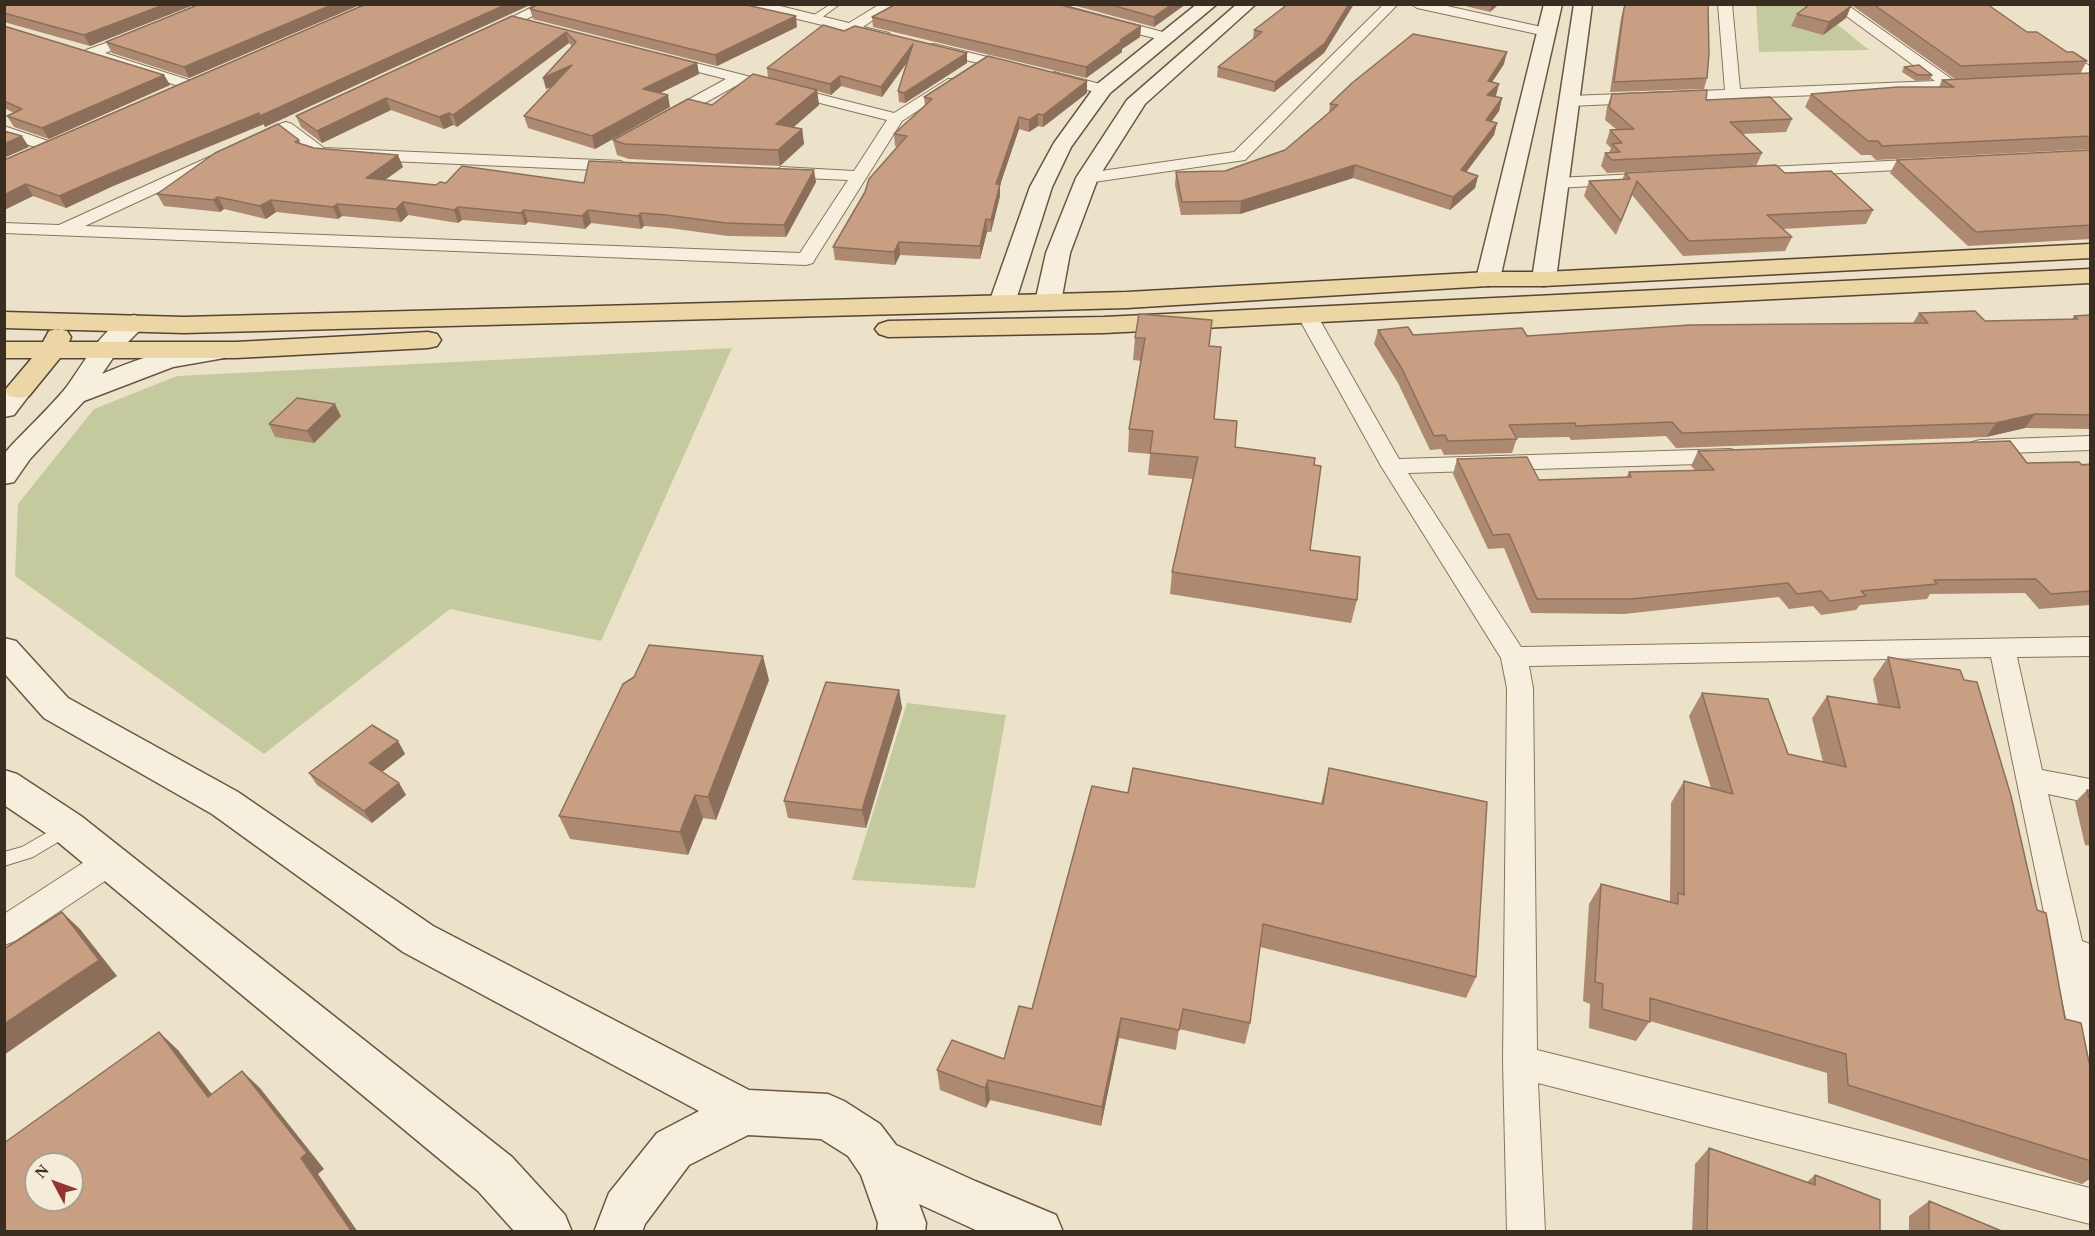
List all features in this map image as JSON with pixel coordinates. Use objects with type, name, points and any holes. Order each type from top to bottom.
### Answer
[{"type":"main road","points":[[1002,303],[1041,187],[1060,147],[1103,89],[1209,4]]},
{"type":"main road","points":[[1048,302],[1058,253],[1087,178],[1137,100],[1248,4]]},
{"type":"main road","points":[[1488,279],[1553,4]]},
{"type":"main road","points":[[1544,279],[1582,4]]},
{"type":"main road","points":[[4,320],[184,325],[1138,300],[1488,279],[1544,279],[2091,251]]},
{"type":"main road","points":[[74,395],[140,367],[199,352],[387,341],[782,330],[1104,326],[2091,276]]},
{"type":"main road","points":[[12,399],[53,350],[64,322]]},
{"type":"main road","points":[[4,475],[20,453],[74,395],[105,350],[134,323]]},
{"type":"main road","points":[[4,350],[236,350]]},
{"type":"main road","points":[[4,650],[56,708],[225,803],[418,939],[745,1112],[828,1117],[864,1140],[880,1161],[903,1223],[901,1232]]},
{"type":"main road","points":[[4,785],[67,827],[495,1174],[548,1232]]},
{"type":"main road","points":[[618,1232],[626,1210],[673,1149],[745,1112]]},
{"type":"main road","points":[[880,1161],[958,1198],[1039,1232]]},
{"type":"street","points":[[473,40],[550,4]]},
{"type":"street","points":[[753,4],[896,39]]},
{"type":"street","points":[[851,28],[890,4]]},
{"type":"street","points":[[1040,4],[1168,38]]},
{"type":"street","points":[[1087,178],[1239,156],[1392,4]]},
{"type":"street","points":[[1417,4],[1546,32]]},
{"type":"street","points":[[1725,4],[1733,96]]},
{"type":"street","points":[[1836,4],[1950,86]]},
{"type":"street","points":[[515,21],[537,26]]},
{"type":"street","points":[[91,53],[154,29]]},
{"type":"street","points":[[2041,42],[2087,78]]},
{"type":"street","points":[[918,44],[1103,89]]},
{"type":"street","points":[[73,48],[195,82],[169,94]]},
{"type":"street","points":[[649,55],[896,118]]},
{"type":"street","points":[[4,228],[806,259],[896,118],[986,60]]},
{"type":"street","points":[[656,124],[739,78]]},
{"type":"street","points":[[1570,101],[1985,84]]},
{"type":"street","points":[[307,117],[281,129],[320,153],[632,166]]},
{"type":"street","points":[[4,131],[56,145],[32,155]]},
{"type":"street","points":[[584,164],[615,147]]},
{"type":"street","points":[[61,231],[233,151]]},
{"type":"street","points":[[1735,174],[1948,163]]},
{"type":"street","points":[[764,172],[859,176]]},
{"type":"street","points":[[1557,183],[1676,177]]},
{"type":"street","points":[[1307,315],[1392,466],[1514,657],[1520,688],[1520,1062],[1526,1232]]},
{"type":"street","points":[[1962,448],[2091,443]]},
{"type":"street","points":[[1392,466],[1751,455]]},
{"type":"street","points":[[1514,657],[2002,650],[2091,646]]},
{"type":"street","points":[[2002,650],[2031,779],[2079,955],[2091,1052]]},
{"type":"street","points":[[2031,779],[2091,791]]},
{"type":"street","points":[[4,931],[109,861]]},
{"type":"street","points":[[1520,1062],[2091,1206]]},
{"type":"lane","points":[[814,19],[837,4]]},
{"type":"lane","points":[[4,859],[27,852],[67,827]]},
{"type":"green space","points":[[1756,5],[1813,5],[1869,50],[1759,52]]},
{"type":"green space","points":[[732,348],[601,641],[450,609],[264,754],[15,576],[18,504],[94,409],[177,376]]},
{"type":"green space","points":[[907,703],[1006,715],[975,888],[852,880]]},
{"type":"building","points":[[9,4],[166,4],[84,35],[4,13],[4,6]]},
{"type":"building","points":[[200,4],[334,4],[184,67],[106,42]]},
{"type":"building","points":[[366,4],[507,4],[260,116],[259,113],[59,196],[26,184],[4,195],[4,160]]},
{"type":"building","points":[[538,4],[742,4],[796,16],[715,55],[530,9]]},
{"type":"building","points":[[896,4],[1057,4],[1141,26],[1086,67],[872,17]]},
{"type":"building","points":[[1108,4],[1172,4],[1154,17]]},
{"type":"building","points":[[1288,4],[1349,4],[1325,43],[1275,82],[1218,67],[1262,32],[1254,30]]},
{"type":"building","points":[[1626,4],[1708,4],[1707,78],[1614,82]]},
{"type":"building","points":[[1810,4],[1849,4],[1851,6],[1829,22],[1797,14]]},
{"type":"building","points":[[1873,4],[1987,4],[2027,32],[2037,32],[2067,52],[2073,52],[2087,61],[1961,66]]},
{"type":"building","points":[[512,16],[697,63],[643,89],[668,95],[592,136],[524,116],[572,65],[543,78],[576,42],[566,32],[453,115],[449,113],[439,117],[386,98],[317,131],[296,116]]},
{"type":"building","points":[[823,25],[844,31],[855,26],[967,53],[904,93],[898,91],[913,44],[881,87],[840,76],[830,84],[767,68]]},
{"type":"building","points":[[4,26],[164,75],[42,128],[7,116],[22,109],[4,101]]},
{"type":"building","points":[[1413,34],[1507,52],[1488,81],[1499,84],[1487,95],[1502,98],[1486,120],[1497,123],[1461,170],[1478,176],[1453,197],[1355,165],[1241,201],[1182,202],[1176,172],[1225,171],[1285,150],[1338,105],[1330,104],[1352,83]]},
{"type":"building","points":[[988,56],[1087,81],[1043,115],[1038,114],[1029,120],[1019,117],[996,184],[1000,184],[991,220],[986,219],[980,246],[899,242],[894,252],[833,247],[865,192],[869,179],[907,136],[894,134],[932,99],[924,97]]},
{"type":"building","points":[[1919,65],[1932,75],[1918,75],[1904,67]]},
{"type":"building","points":[[2091,73],[2091,136],[1882,146],[1878,141],[1868,141],[1811,94],[1898,87],[1954,87],[1942,80]]},
{"type":"building","points":[[753,74],[817,90],[776,124],[802,129],[778,150],[625,144],[613,140],[688,99],[712,105]]},
{"type":"building","points":[[1707,90],[1706,100],[1770,97],[1792,119],[1730,122],[1762,153],[1612,160],[1605,153],[1620,152],[1612,144],[1622,143],[1610,130],[1634,129],[1609,107],[1612,94]]},
{"type":"building","points":[[278,124],[299,140],[295,142],[314,148],[398,155],[366,178],[436,185],[440,182],[446,183],[462,166],[584,183],[589,161],[814,170],[784,225],[726,223],[666,215],[641,213],[638,216],[588,210],[582,216],[524,210],[521,213],[458,207],[454,210],[403,202],[396,209],[337,204],[333,207],[271,200],[260,206],[218,197],[213,200],[157,194],[215,153]]},
{"type":"building","points":[[4,131],[22,136],[4,144]]},
{"type":"building","points":[[2091,150],[2091,225],[1976,232],[1897,160]]},
{"type":"building","points":[[1776,165],[1785,173],[1831,171],[1873,210],[1767,215],[1792,237],[1689,241],[1637,181],[1621,221],[1589,181],[1630,179],[1625,173]]},
{"type":"building","points":[[1975,311],[1985,321],[2078,319],[2074,316],[2091,315],[2091,415],[2035,414],[1996,423],[1682,433],[1672,422],[1576,426],[1575,423],[1509,425],[1517,439],[1448,441],[1445,435],[1434,436],[1402,369],[1378,330],[1408,327],[1413,335],[1522,328],[1527,336],[1690,325],[1928,323],[1919,313]]},
{"type":"building","points":[[1139,314],[1212,320],[1209,346],[1221,347],[1214,419],[1237,421],[1235,447],[1315,458],[1314,465],[1321,466],[1310,550],[1360,557],[1357,600],[1172,572],[1198,457],[1150,453],[1153,431],[1129,429],[1145,338],[1135,338]]},
{"type":"building","points":[[297,398],[335,404],[307,431],[269,424]]},
{"type":"building","points":[[2010,441],[2027,463],[2079,462],[2082,465],[2091,464],[2091,591],[2051,594],[2036,579],[1934,580],[1937,584],[1861,591],[1866,596],[1830,601],[1821,591],[1797,594],[1788,583],[1631,599],[1537,599],[1509,534],[1493,535],[1457,459],[1527,457],[1539,480],[1631,477],[1629,472],[1714,470],[1698,451]]},
{"type":"building","points":[[649,645],[763,656],[708,797],[695,795],[680,832],[559,816],[623,684],[634,677]]},
{"type":"building","points":[[1888,657],[1960,670],[1964,680],[1977,682],[2011,796],[2037,910],[2046,913],[2065,1019],[2081,1023],[2091,1072],[2091,1161],[1848,1085],[1846,1054],[1650,998],[1650,1022],[1602,1009],[1603,984],[1595,982],[1601,884],[1678,904],[1678,893],[1684,895],[1684,781],[1733,794],[1702,693],[1768,699],[1788,754],[1846,767],[1827,696],[1900,708]]},
{"type":"building","points":[[826,682],[899,690],[862,810],[784,801]]},
{"type":"building","points":[[372,725],[398,741],[369,763],[399,783],[364,811],[309,773]]},
{"type":"building","points":[[1133,768],[1323,804],[1329,768],[1487,802],[1476,977],[1263,924],[1250,1023],[1183,1009],[1179,1030],[1121,1018],[1102,1107],[988,1080],[985,1088],[937,1070],[952,1040],[1004,1059],[1019,1006],[1032,1009],[1092,786],[1128,793]]},
{"type":"building","points":[[2087,790],[2091,791],[2091,804]]},
{"type":"building","points":[[62,912],[99,960],[4,1024],[4,949]]},
{"type":"building","points":[[159,1032],[208,1097],[242,1071],[307,1153],[301,1158],[352,1232],[4,1232],[4,1143]]},
{"type":"building","points":[[1709,1148],[1815,1185],[1815,1175],[1880,1200],[1880,1232],[1707,1232]]},
{"type":"building","points":[[1929,1201],[2004,1232],[1929,1232]]}]
